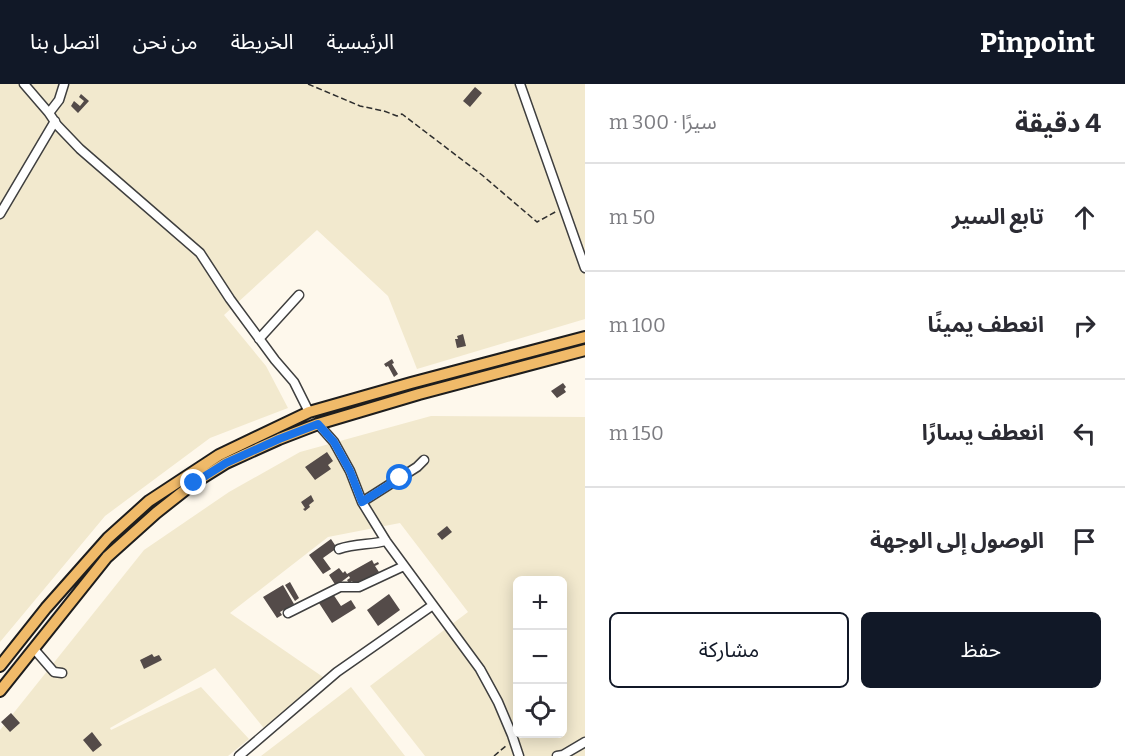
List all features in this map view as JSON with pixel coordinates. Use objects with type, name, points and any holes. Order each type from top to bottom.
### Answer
[{"type":"main road","points":[[0,666],[46,608],[108,538],[149,501],[219,454],[309,412],[585,337]]},
{"type":"main road","points":[[0,691],[107,557],[156,513],[194,483],[226,463],[318,424],[419,394],[585,350]]},
{"type":"street","points":[[24,84],[80,148],[201,253],[225,292],[294,382],[309,412]]},
{"type":"street","points":[[49,113],[59,100],[64,84]]},
{"type":"street","points":[[520,84],[585,268]]},
{"type":"street","points":[[0,214],[55,121]]},
{"type":"street","points":[[260,339],[299,296]]},
{"type":"street","points":[[318,424],[334,442],[350,471],[362,502],[386,541],[480,669],[498,702],[519,756]]},
{"type":"street","points":[[362,502],[417,467],[424,460]]},
{"type":"street","points":[[339,549],[349,545],[386,541]]},
{"type":"street","points":[[288,613],[340,587],[360,587],[404,566]]},
{"type":"street","points":[[239,756],[337,672],[433,604]]},
{"type":"street","points":[[34,649],[54,672],[63,673]]},
{"type":"street","points":[[557,756],[585,742]]},
{"type":"path","points":[[308,84],[360,106],[397,116],[402,114],[482,175],[537,222],[564,207]]},
{"type":"path","points":[[494,756],[513,739]]},
{"type":"shaded area","points":[[0,84],[585,84],[585,319],[417,369],[388,296],[317,230],[224,315],[266,366],[288,408],[210,438],[105,516],[0,642]]},
{"type":"shaded area","points":[[431,416],[585,417],[585,756],[425,756],[370,686],[468,612],[400,523],[328,537],[230,613],[323,677],[267,732],[215,668],[110,728],[111,730],[201,687],[249,739],[228,756],[0,756],[0,730],[144,550],[229,492],[300,452]]},
{"type":"shaded area","points":[[351,687],[405,756],[261,756]]},
{"type":"building","points":[[475,87],[482,93],[470,107],[463,101]]},
{"type":"building","points":[[81,94],[89,101],[78,113],[71,106],[74,101],[80,106],[84,101],[79,97]]},
{"type":"building","points":[[463,334],[466,346],[457,348],[455,339]]},
{"type":"building","points":[[392,359],[394,363],[392,364],[398,374],[394,377],[388,366],[384,364]]},
{"type":"building","points":[[563,383],[566,392],[557,398],[551,391]]},
{"type":"building","points":[[327,452],[333,461],[328,465],[331,469],[315,480],[305,467]]},
{"type":"building","points":[[311,495],[314,501],[305,511],[301,502]]},
{"type":"building","points":[[447,526],[452,532],[442,540],[437,534]]},
{"type":"building","points":[[331,539],[337,548],[323,558],[331,569],[323,574],[309,555]]},
{"type":"building","points":[[372,560],[374,564],[378,562],[379,564],[375,566],[379,572],[355,586],[352,581],[349,583],[347,580],[349,576],[336,586],[329,575],[339,568],[347,574]]},
{"type":"building","points":[[290,582],[299,598],[295,601],[285,585]]},
{"type":"building","points":[[283,585],[294,604],[280,612],[282,615],[277,618],[263,597]]},
{"type":"building","points":[[333,594],[341,606],[351,600],[356,608],[332,623],[319,603]]},
{"type":"building","points":[[389,594],[400,610],[378,626],[367,610]]},
{"type":"building","points":[[152,654],[154,657],[159,655],[162,660],[144,669],[140,660]]},
{"type":"building","points":[[11,713],[20,723],[10,732],[1,722]]},
{"type":"building","points":[[92,732],[102,745],[93,752],[83,740]]},
{"type":"route","points":[[194,483],[226,463],[318,424],[334,442],[350,471],[362,502],[400,478]]}]
